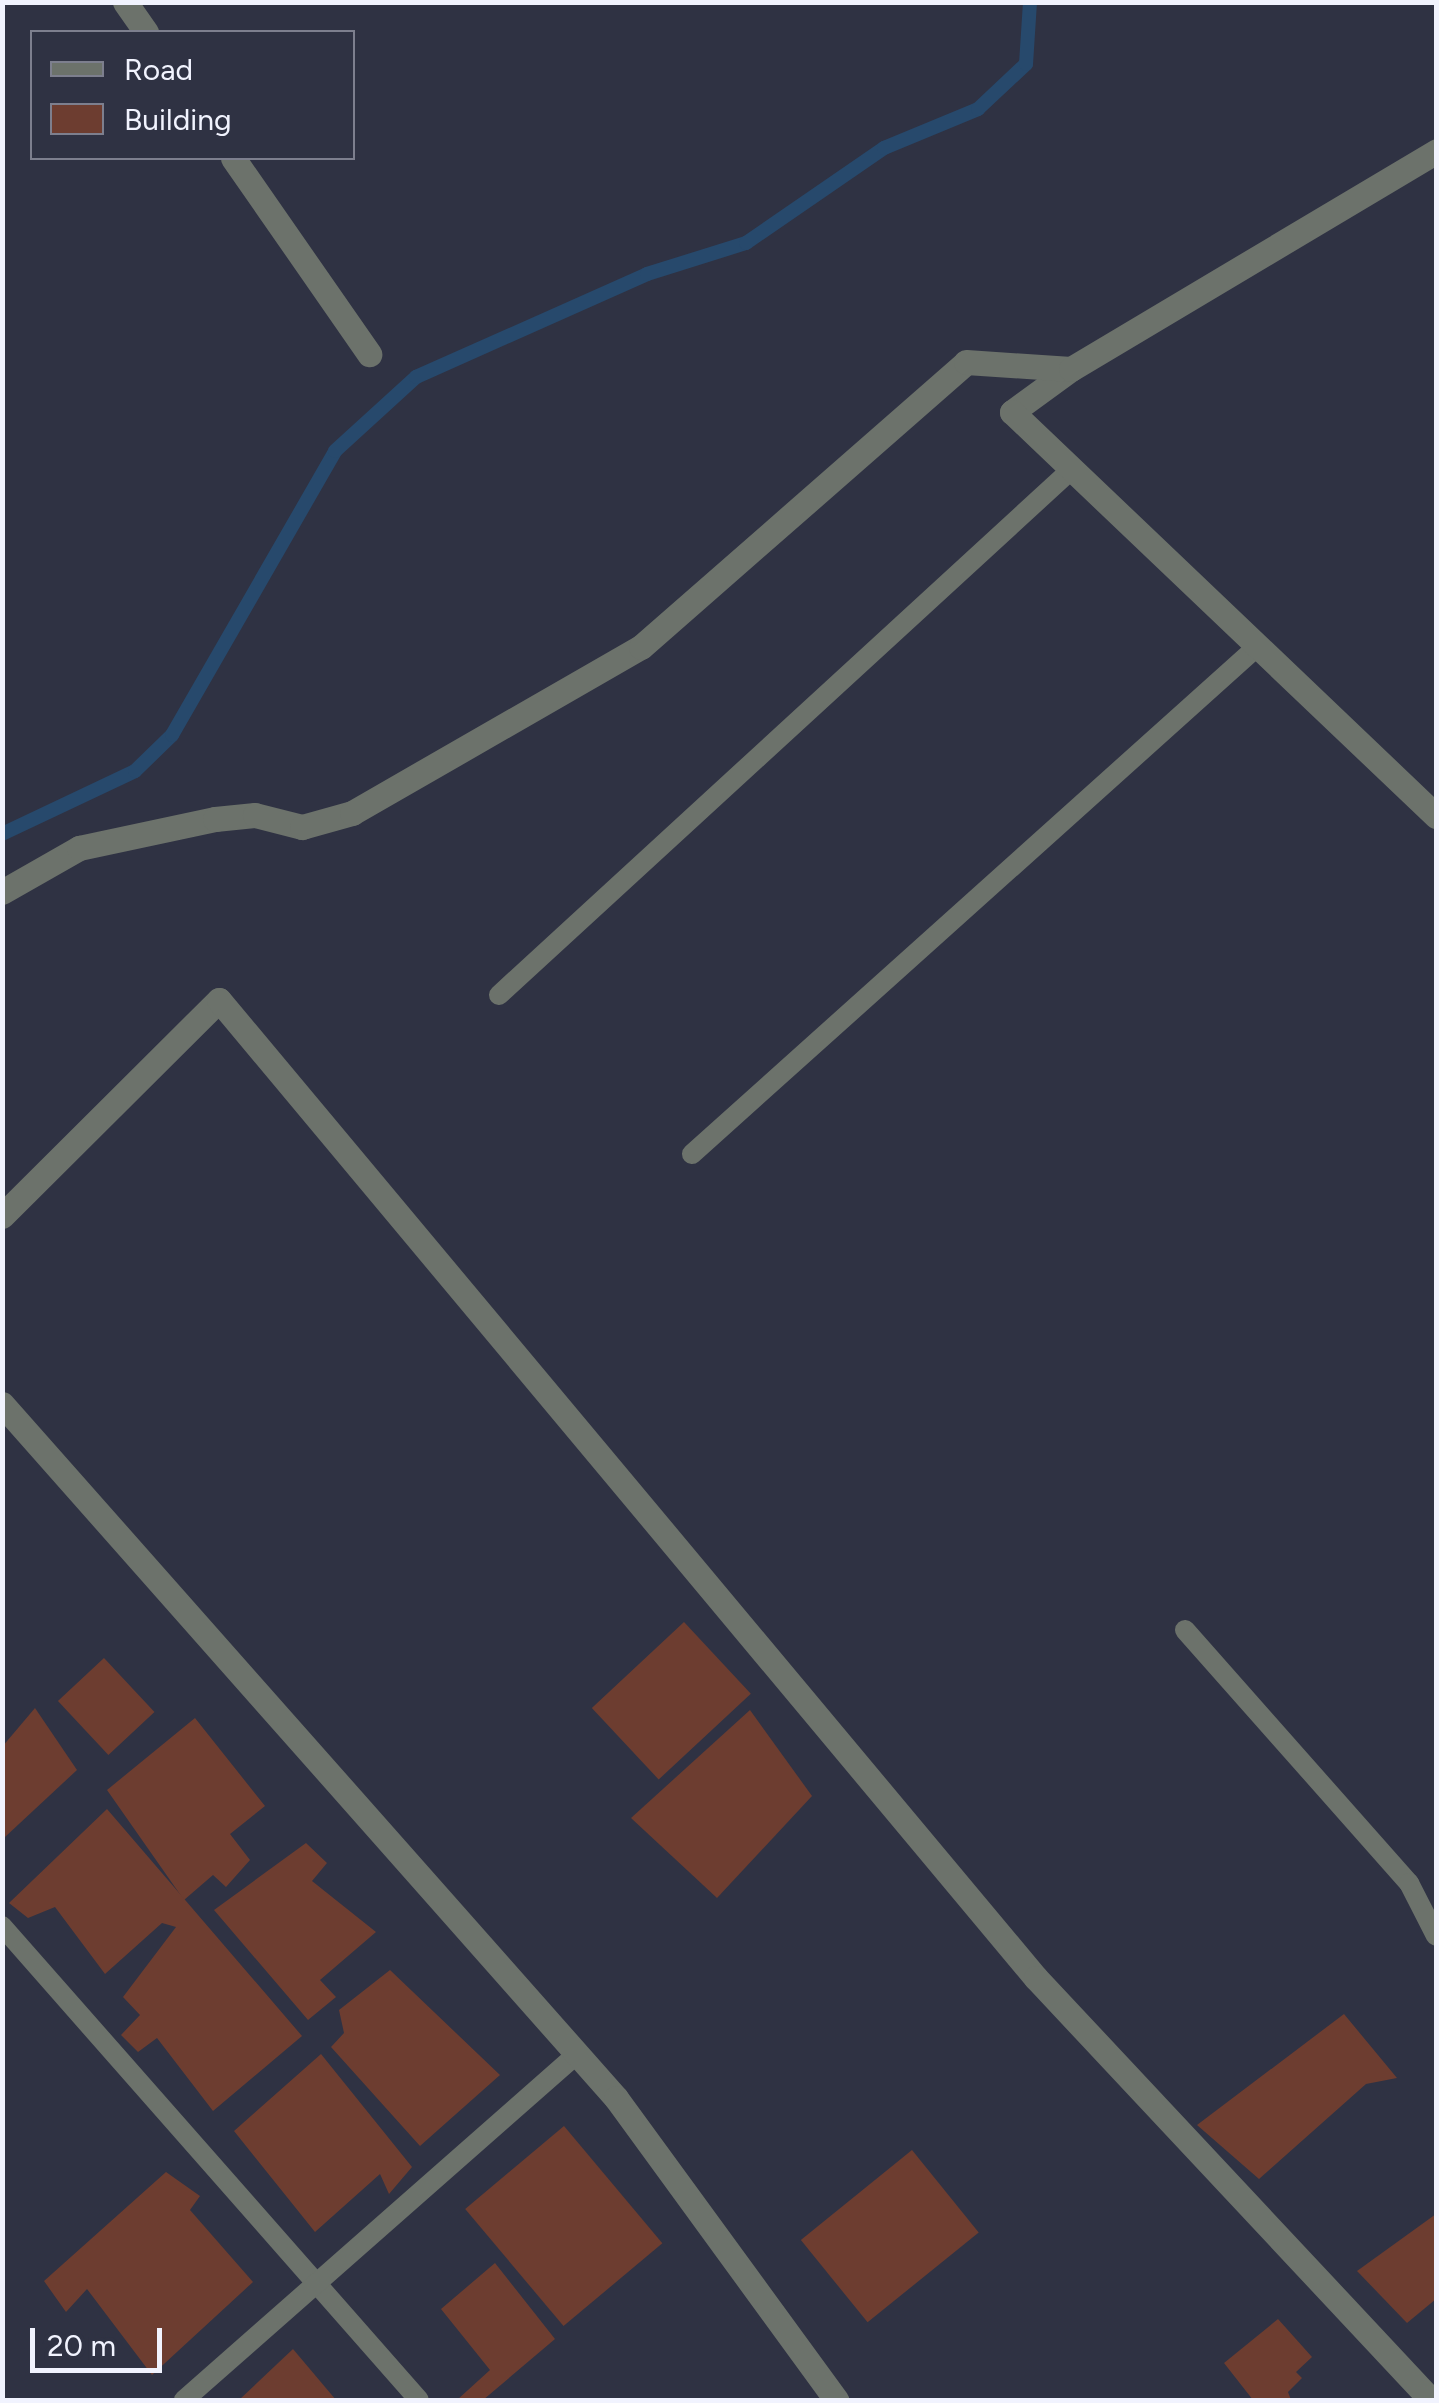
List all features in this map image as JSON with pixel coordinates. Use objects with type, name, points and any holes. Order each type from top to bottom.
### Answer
[{"type":"street","points":[[127,3],[145,30]]},
{"type":"street","points":[[234,160],[369,354]]},
{"type":"street","points":[[1430,162],[1071,369],[1012,412],[1436,816]]},
{"type":"street","points":[[2,892],[79,848],[216,819],[256,815],[302,827],[352,812],[640,647],[966,362],[1071,369]]},
{"type":"street","points":[[2,1216],[219,1000],[1036,1978],[1430,2400]]},
{"type":"street","points":[[2,1404],[577,2054],[836,2400]]},
{"type":"lane","points":[[499,995],[1072,469]]},
{"type":"lane","points":[[692,1154],[1258,646]]},
{"type":"lane","points":[[1185,1630],[1410,1883],[1436,1936]]},
{"type":"lane","points":[[2,1926],[419,2400]]},
{"type":"lane","points":[[184,2400],[577,2054]]},
{"type":"building","points":[[684,1622],[751,1694],[659,1780],[592,1708]]},
{"type":"building","points":[[104,1658],[154,1712],[108,1755],[58,1701]]},
{"type":"building","points":[[35,1708],[77,1770],[5,1837],[2,1747]]},
{"type":"building","points":[[750,1710],[812,1796],[717,1898],[631,1818]]},
{"type":"building","points":[[195,1718],[265,1806],[230,1834],[250,1860],[226,1887],[213,1875],[184,1900],[107,1790]]},
{"type":"building","points":[[107,1809],[302,2036],[213,2111],[157,2038],[138,2052],[121,2035],[140,2015],[123,1997],[176,1927],[162,1923],[105,1974],[55,1907],[28,1918],[9,1903]]},
{"type":"building","points":[[306,1843],[327,1863],[312,1881],[376,1932],[320,1980],[336,1997],[308,2020],[214,1910]]},
{"type":"building","points":[[390,1970],[500,2075],[420,2146],[331,2047],[344,2033],[339,2010]]},
{"type":"building","points":[[1344,2014],[1397,2078],[1366,2084],[1259,2179],[1197,2125]]},
{"type":"building","points":[[321,2054],[412,2167],[389,2194],[380,2174],[315,2232],[234,2131]]},
{"type":"building","points":[[564,2126],[662,2243],[564,2326],[465,2209]]},
{"type":"building","points":[[912,2150],[979,2232],[868,2322],[801,2240]]},
{"type":"building","points":[[166,2172],[200,2196],[190,2210],[253,2282],[152,2375],[87,2289],[66,2312],[44,2281]]},
{"type":"building","points":[[1436,2214],[1436,2299],[1407,2323],[1357,2271]]},
{"type":"building","points":[[495,2263],[555,2339],[483,2400],[457,2400],[490,2370],[441,2309]]},
{"type":"building","points":[[1278,2319],[1312,2357],[1296,2372],[1302,2378],[1288,2392],[1291,2400],[1253,2400],[1224,2363]]},
{"type":"building","points":[[293,2349],[336,2400],[239,2400]]},
{"type":"waterway","points":[[2,834],[135,771],[172,735],[335,451],[416,377],[647,274],[746,243],[884,148],[978,109],[1026,64],[1030,2]]}]
